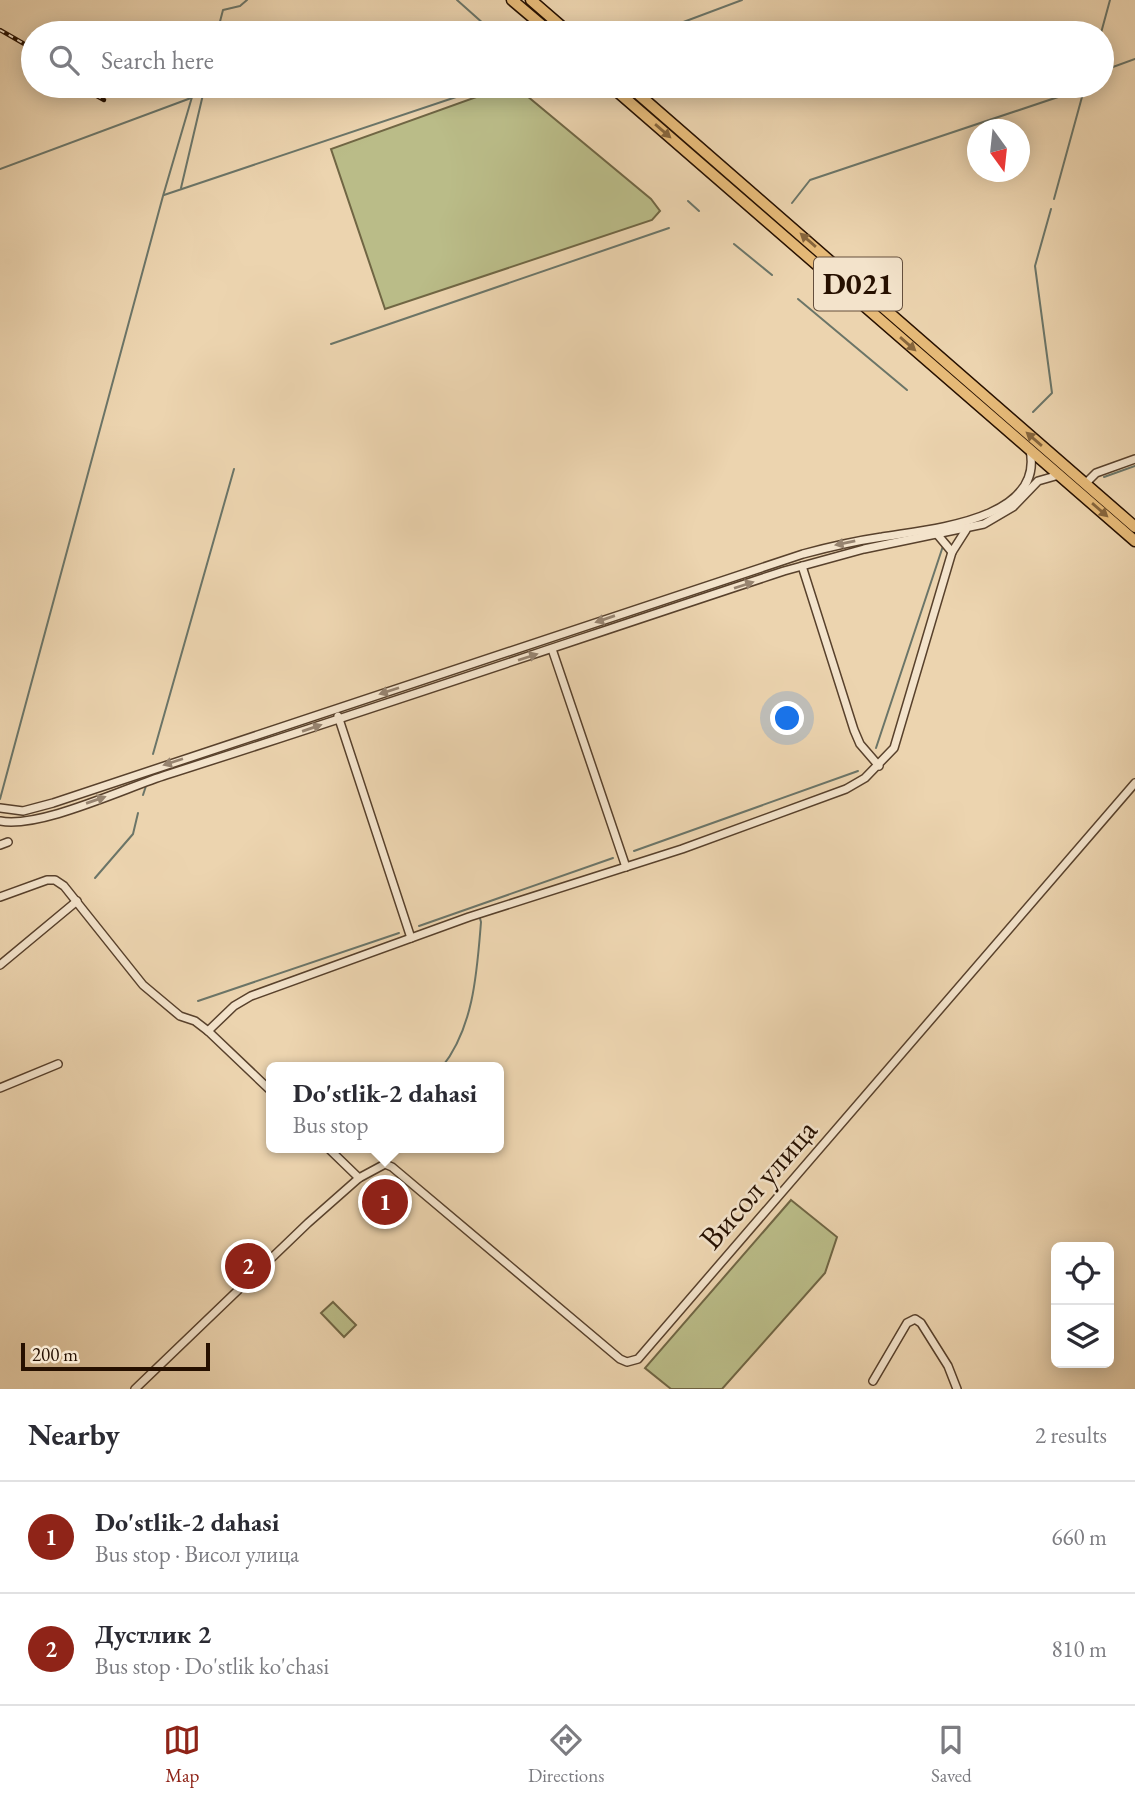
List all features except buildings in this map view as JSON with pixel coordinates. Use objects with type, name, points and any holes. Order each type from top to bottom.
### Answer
[{"type":"highway","points":[[512,0],[537,21]]},
{"type":"highway","points":[[531,0],[555,21]]},
{"type":"highway","name":"D021","points":[[625,98],[1135,541]]},
{"type":"highway","name":"D021","points":[[643,98],[1135,527]]},
{"type":"highway","points":[[879,319],[881,312],[887,309]]},
{"type":"street","points":[[1,808],[29,810],[803,554],[844,543],[965,522],[984,516],[1012,498],[1026,482],[1032,468],[1030,449]]},
{"type":"street","points":[[1085,484],[1096,473],[1135,459]]},
{"type":"street","points":[[0,821],[31,821],[802,566],[864,549],[966,530],[1005,513],[1038,481],[1059,475]]},
{"type":"street","points":[[208,1031],[242,1001],[478,914],[682,849],[846,789],[865,778],[894,748],[952,552],[966,530]]},
{"type":"street","points":[[937,534],[952,552]]},
{"type":"street","points":[[802,566],[854,730],[860,744],[879,766]]},
{"type":"street","points":[[638,608],[642,618]]},
{"type":"street","points":[[552,649],[625,867]]},
{"type":"street","points":[[336,709],[411,938]]},
{"type":"street","name":"Висол улица","points":[[359,1178],[385,1164],[392,1167],[618,1357],[627,1362],[638,1359],[1135,783]]},
{"type":"street","points":[[29,810],[31,821]]},
{"type":"street","points":[[0,897],[52,879],[64,886],[143,985],[180,1016],[195,1021],[208,1031],[266,1086]]},
{"type":"street","points":[[0,965],[77,901]]},
{"type":"street","points":[[0,1088],[58,1064]]},
{"type":"street","points":[[135,1389],[308,1223],[359,1178],[333,1153]]},
{"type":"street","points":[[873,1381],[907,1323],[915,1320],[921,1323],[948,1366],[957,1389]]},
{"type":"green space","points":[[473,98],[529,98],[651,199],[660,211],[652,220],[385,309],[331,149]]},
{"type":"green space","points":[[791,1200],[837,1237],[825,1273],[722,1389],[671,1389],[645,1368]]},
{"type":"green space","points":[[333,1302],[356,1325],[344,1337],[321,1313]]},
{"type":"waterway","points":[[220,21],[223,10],[240,6],[247,0]]},
{"type":"waterway","points":[[457,0],[481,21]]},
{"type":"waterway","points":[[686,21],[742,0]]},
{"type":"waterway","points":[[1104,21],[1110,0]]},
{"type":"waterway","points":[[1114,67],[1135,59]]},
{"type":"waterway","points":[[0,169],[191,98]]},
{"type":"waterway","points":[[0,799],[192,98]]},
{"type":"waterway","points":[[181,188],[202,98]]},
{"type":"waterway","points":[[164,195],[453,98]]},
{"type":"waterway","points":[[792,203],[810,180],[1055,98]]},
{"type":"waterway","points":[[1054,199],[1082,98]]},
{"type":"waterway","points":[[688,201],[699,211]]},
{"type":"waterway","points":[[1033,412],[1052,393],[1035,266],[1051,209]]},
{"type":"waterway","points":[[331,344],[669,228]]},
{"type":"waterway","points":[[734,244],[772,275]]},
{"type":"waterway","points":[[798,299],[907,390]]},
{"type":"waterway","points":[[1104,477],[1135,466]]},
{"type":"waterway","points":[[153,754],[234,469]]},
{"type":"waterway","points":[[876,748],[943,546]]},
{"type":"waterway","points":[[634,851],[858,771]]},
{"type":"waterway","points":[[143,795],[146,786]]},
{"type":"waterway","points":[[95,878],[133,834],[138,813]]},
{"type":"waterway","points":[[419,926],[613,858]]},
{"type":"waterway","points":[[445,1062],[461,1034],[472,998],[481,922],[479,915]]},
{"type":"waterway","points":[[198,1001],[399,933]]},
{"type":"railway","points":[[0,30],[21,42]]},
{"type":"railway","points":[[100,98],[104,100]]},
{"type":"place","name":"Do'stlik-2 dahasi","points":[[385,1202]]},
{"type":"place","name":"Дустлик 2","points":[[248,1266]]}]
